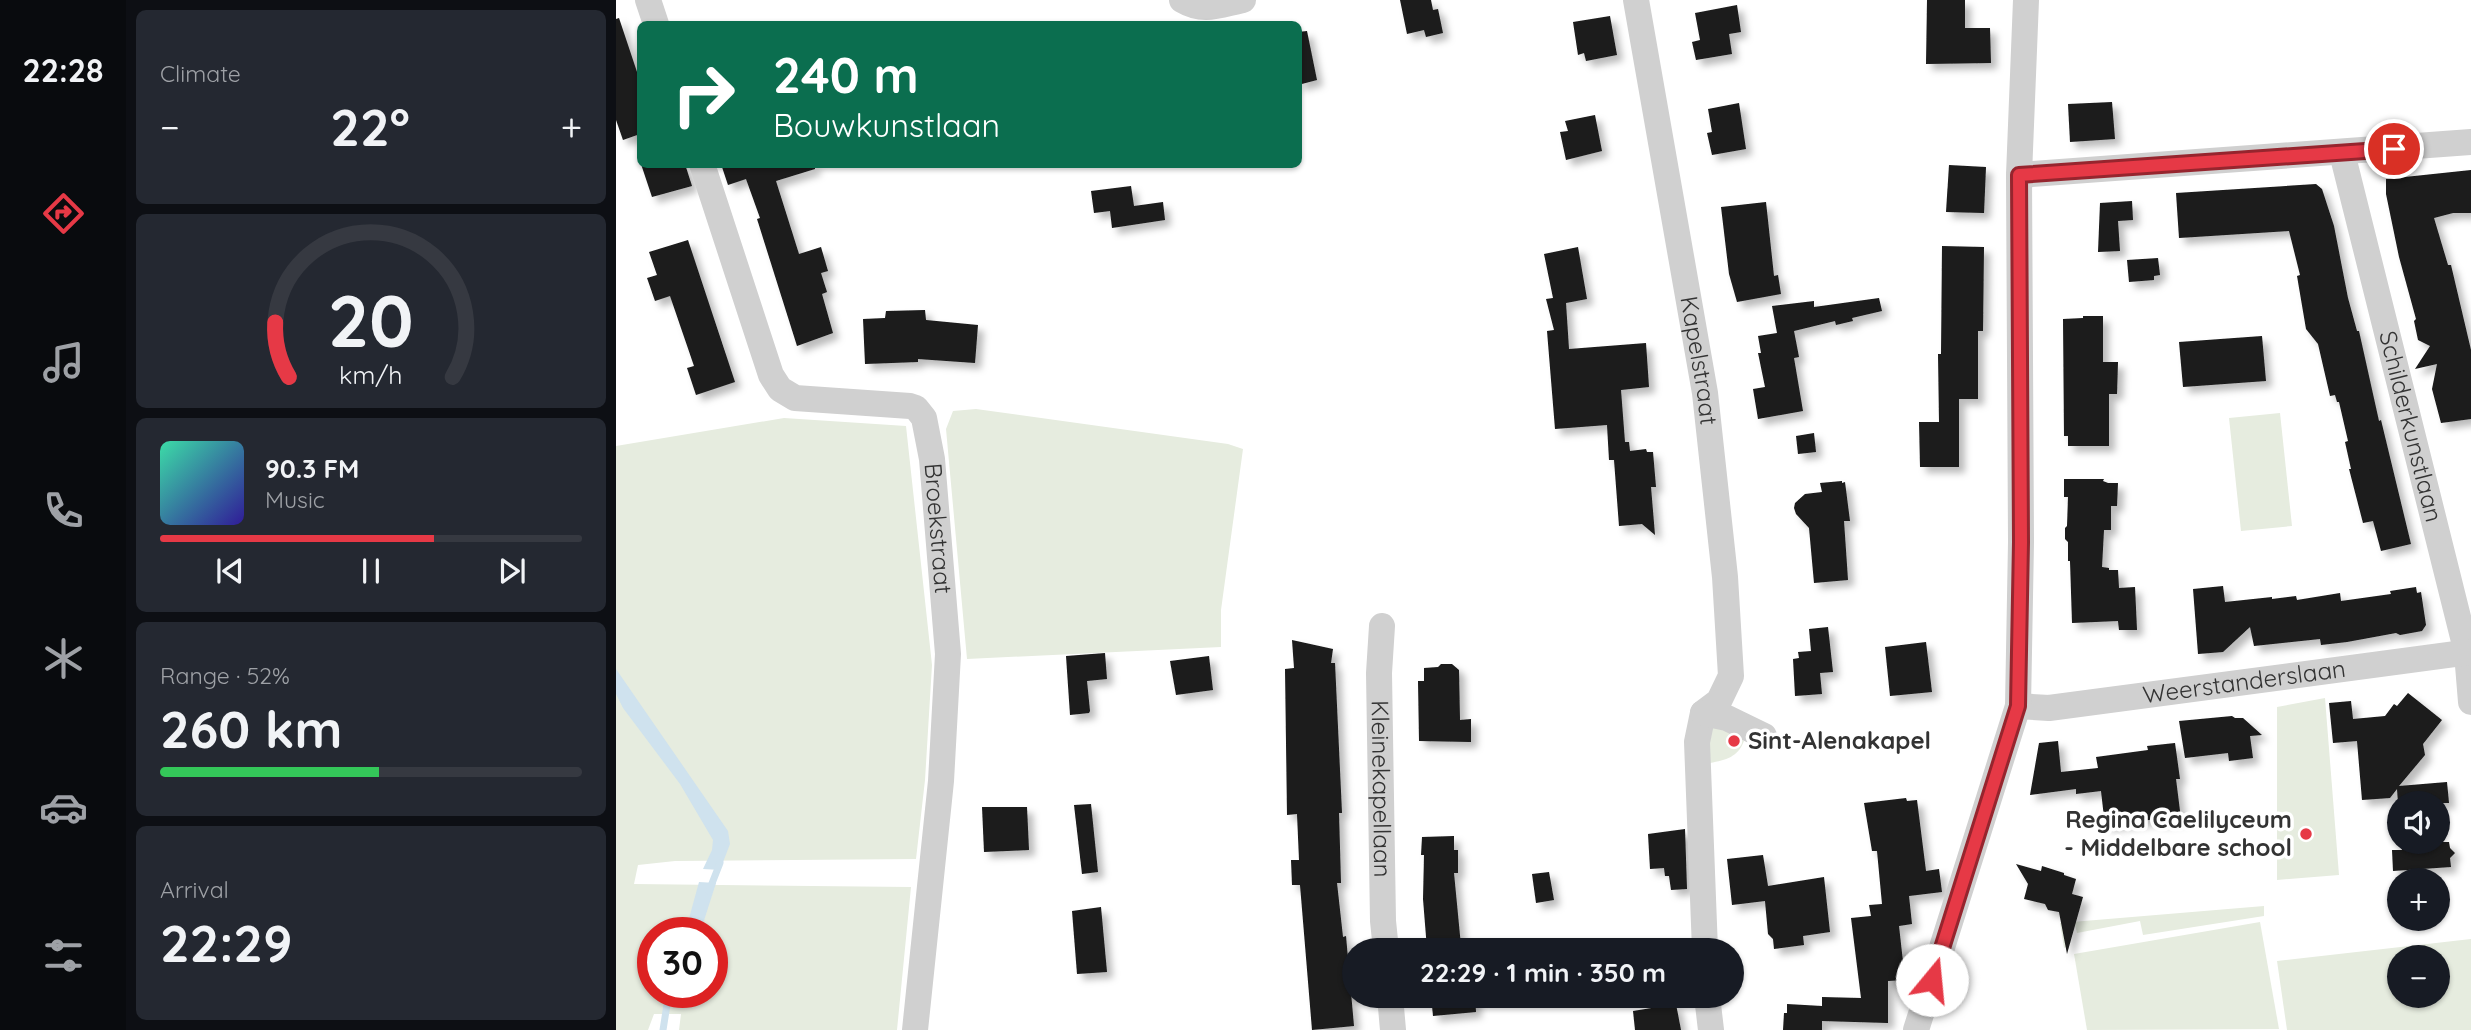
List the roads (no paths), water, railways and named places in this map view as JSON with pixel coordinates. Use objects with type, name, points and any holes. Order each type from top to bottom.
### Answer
[{"type":"street","points":[[648,0],[655,21]]},
{"type":"street","points":[[1182,0],[1206,8],[1242,0]]},
{"type":"street","name":"Kapelstraat","points":[[1636,0],[1705,393],[1725,577],[1731,676],[1720,701],[1703,713]]},
{"type":"street","points":[[1916,1030],[2018,706],[2021,542],[2019,175],[2026,0]]},
{"type":"street","points":[[2019,175],[2471,142]]},
{"type":"street","name":"Schilderkunstlaan","points":[[2342,153],[2469,653],[2471,702]]},
{"type":"street","name":"Broekstraat","points":[[703,168],[771,375],[780,389],[790,397],[802,400],[910,406],[916,408],[924,418],[932,459],[948,653],[941,781],[915,1030]]},
{"type":"street","name":"Kleinekapellaan","points":[[1382,626],[1379,673],[1384,938]]},
{"type":"street","name":"Weerstanderslaan","points":[[2018,706],[2049,708],[2469,653]]},
{"type":"street","points":[[1705,938],[1697,742],[1703,713],[1727,718],[1764,736]]},
{"type":"street","points":[[1391,1008],[1393,1030]]},
{"type":"street","points":[[1708,1008],[1711,1030]]},
{"type":"water","points":[[616,669],[728,831],[730,844],[720,870],[703,869],[712,850],[713,840],[680,784],[623,708],[616,694]]},
{"type":"water","points":[[699,882],[716,883],[705,917],[689,917]]},
{"type":"waterway","points":[[709,891],[720,863]]},
{"type":"waterway","points":[[663,1030],[666,1008]]},
{"type":"place","name":"Sint-Alenakapel","points":[[1734,741]]},
{"type":"place","name":"Regina Caelilyceum - Middelbare school","points":[[2306,834]]}]
